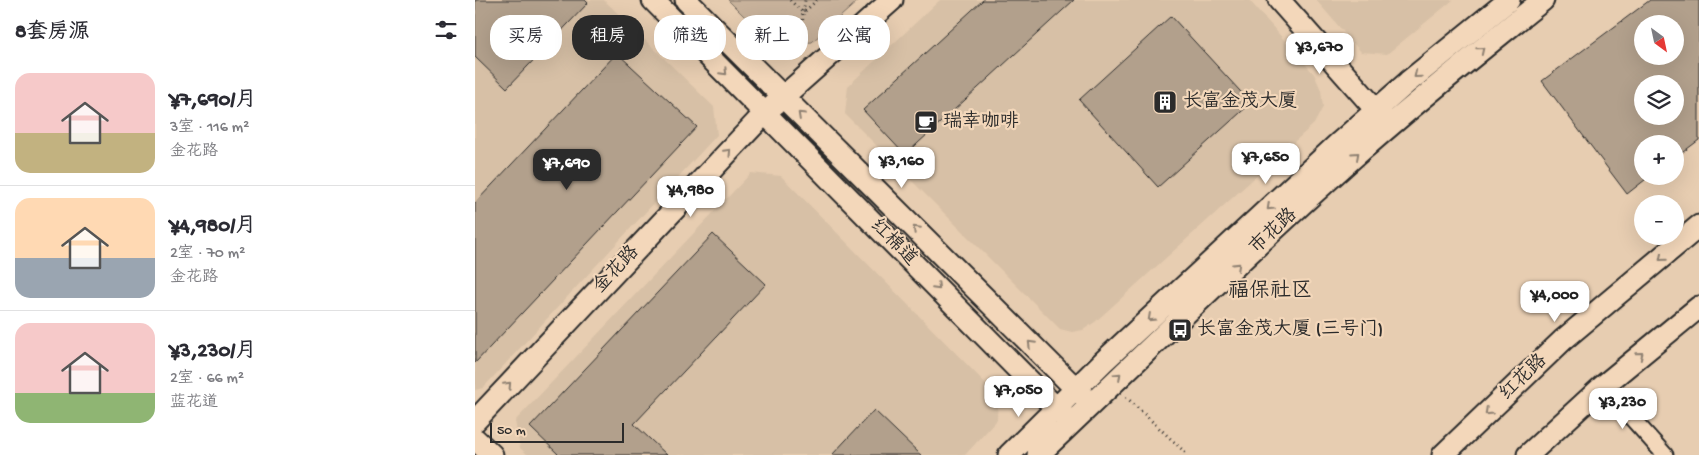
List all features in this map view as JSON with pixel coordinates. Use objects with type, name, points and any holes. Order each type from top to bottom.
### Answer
[{"type":"main road","name":"红棉道","points":[[653,0],[1063,415]]},
{"type":"main road","name":"红棉道","points":[[686,0],[1083,396]]},
{"type":"main road","name":"金花路","points":[[475,421],[765,113],[892,0]]},
{"type":"main road","points":[[1279,0],[1390,126]]},
{"type":"main road","name":"市花路","points":[[1009,455],[1063,415],[1376,110],[1509,0]]},
{"type":"main road","name":"市花路","points":[[1083,396],[1109,385],[1390,126],[1543,0]]},
{"type":"main road","name":"红花路","points":[[1443,455],[1563,340],[1699,226]]},
{"type":"main road","points":[[1528,455],[1603,386],[1699,307]]},
{"type":"main road","name":"市花路","points":[[1038,455],[1063,415]]},
{"type":"main road","points":[[475,439],[492,455]]},
{"type":"street","points":[[1603,386],[1665,455]]},
{"type":"path","points":[[790,0],[803,13]]},
{"type":"path","points":[[799,82],[805,0]]},
{"type":"path","points":[[803,13],[817,0]]},
{"type":"path","points":[[1109,385],[1117,393],[1129,398],[1188,455]]},
{"type":"shaded area","points":[[475,0],[604,0],[619,15],[572,15],[572,60],[644,60],[644,39],[654,49],[654,60],[666,60],[714,107],[717,135],[483,388],[475,390]]},
{"type":"shaded area","points":[[728,0],[859,0],[842,15],[818,15],[818,37],[812,42],[808,42],[808,15],[743,15]]},
{"type":"shaded area","name":"长富金茂大厦","points":[[940,0],[1249,0],[1314,74],[1321,90],[1323,107],[1314,124],[1095,322],[1083,330],[1072,332],[1060,329],[845,114],[848,86],[876,60],[890,60],[890,47]]},
{"type":"shaded area","points":[[1316,0],[1453,0],[1387,54],[1361,52]]},
{"type":"shaded area","points":[[751,173],[781,176],[998,396],[997,420],[965,455],[528,455],[520,448],[515,421]]},
{"type":"building","points":[[475,0],[585,0],[588,3],[577,15],[572,15],[572,20],[562,30],[562,15],[490,15],[490,60],[534,60],[507,88],[475,57]]},
{"type":"building","points":[[983,0],[1074,0],[905,155],[863,110]]},
{"type":"building","points":[[1650,0],[1699,0],[1699,140],[1684,151],[1684,135],[1634,135],[1634,185],[1638,185],[1627,194],[1542,81]]},
{"type":"building","name":"长富金茂大厦","points":[[1171,16],[1251,103],[1158,187],[1079,100]]},
{"type":"building","points":[[610,60],[625,60],[697,127],[475,363],[475,203]]},
{"type":"building","points":[[713,234],[766,284],[634,424],[667,455],[559,455],[530,427]]},
{"type":"building","points":[[874,410],[921,455],[832,455]]},
{"type":"place","name":"长富金茂大厦","points":[[1165,102]]},
{"type":"place","name":"瑞幸咖啡","points":[[926,122]]},
{"type":"place","name":"长富金茂大厦 (三号门)","points":[[1180,330]]},
{"type":"district","name":"福保社区","points":[[1270,292]]}]
